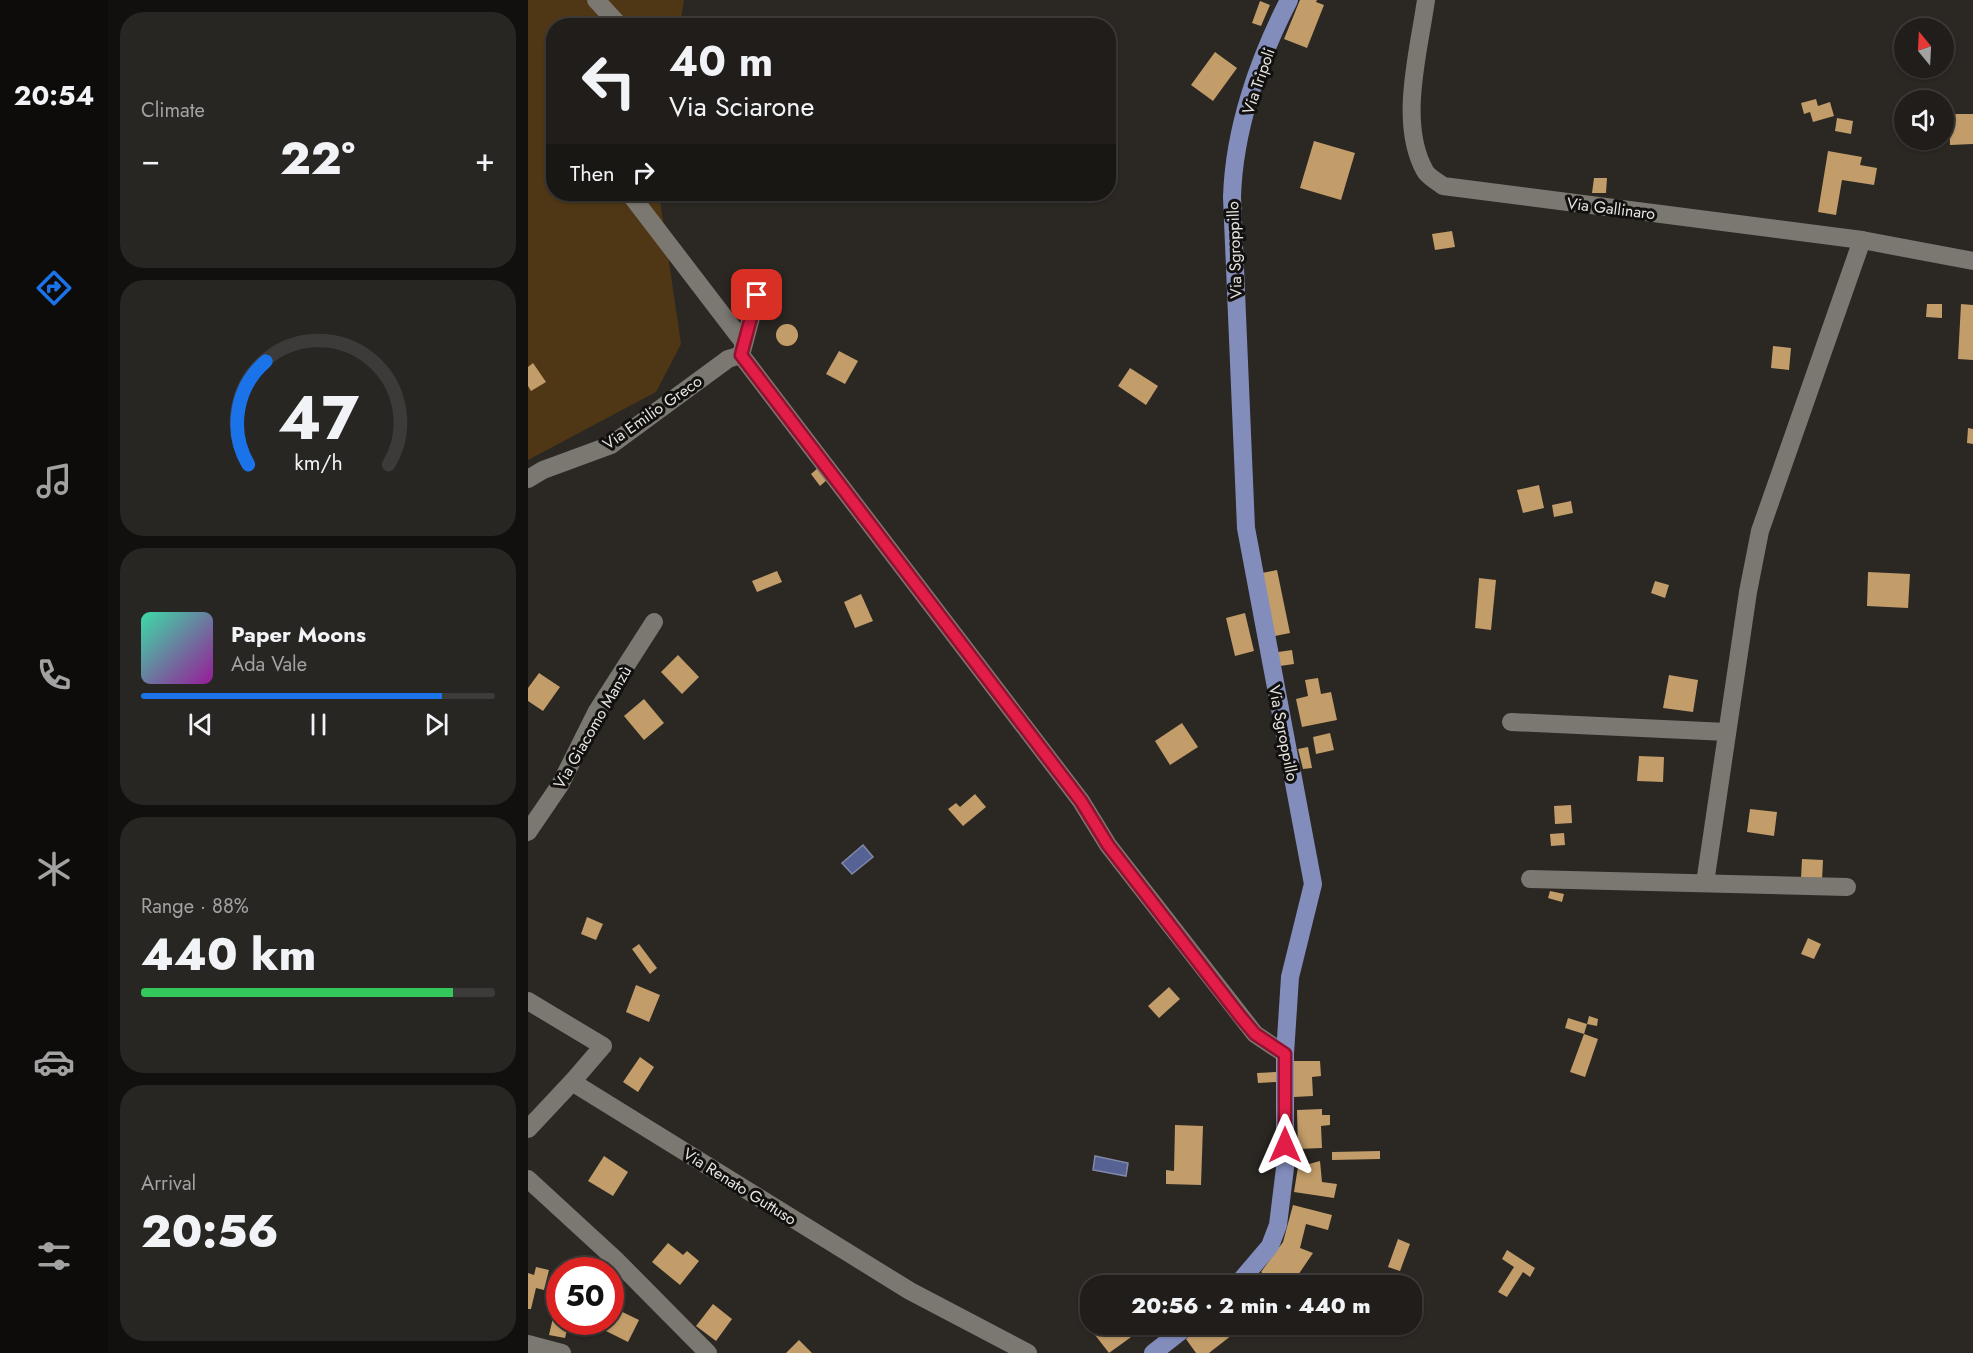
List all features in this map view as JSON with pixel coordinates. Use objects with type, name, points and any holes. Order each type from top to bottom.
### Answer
[{"type":"main road","name":"Via Tripoli","points":[[1233,163],[1253,88],[1289,0]]},
{"type":"main road","name":"Via Sgroppillo","points":[[1233,163],[1246,528],[1313,884],[1290,977],[1285,1054],[1285,1168],[1278,1225],[1270,1246],[1245,1275]]},
{"type":"main road","points":[[1153,1353],[1176,1335]]},
{"type":"street","points":[[596,0],[613,18]]},
{"type":"street","name":"Via Gallinaro","points":[[1426,0],[1410,106],[1417,151],[1426,173],[1443,186],[1862,240],[1973,261]]},
{"type":"street","points":[[635,201],[1081,801],[1108,845],[1255,1034],[1285,1054]]},
{"type":"street","points":[[1705,883],[1760,531],[1862,240]]},
{"type":"street","points":[[743,349],[757,295]]},
{"type":"street","name":"Via Emilio Greco","points":[[528,480],[543,470],[611,445],[743,349]]},
{"type":"street","name":"Via Giacomo Manzù","points":[[528,832],[560,785],[597,711],[654,622]]},
{"type":"street","points":[[1511,722],[1727,732]]},
{"type":"street","points":[[1530,879],[1847,887]]},
{"type":"street","points":[[528,1001],[603,1046],[528,1129]]},
{"type":"street","name":"Via Renato Guttuso","points":[[572,1082],[909,1291],[1028,1353]]},
{"type":"street","points":[[528,1179],[615,1258],[708,1353]]},
{"type":"street","points":[[528,1344],[562,1353]]},
{"type":"shaded area","points":[[528,0],[684,0],[681,18],[546,18],[546,201],[660,201],[681,344],[656,392],[528,460]]},
{"type":"water","points":[[863,845],[873,857],[852,874],[842,863]]},
{"type":"water","points":[[1095,1156],[1128,1163],[1126,1176],[1093,1170]]},
{"type":"building","points":[[1300,0],[1317,0],[1316,2],[1324,5],[1307,48],[1284,39]]},
{"type":"building","points":[[1260,1],[1270,5],[1261,26],[1252,23]]},
{"type":"building","points":[[1215,52],[1237,68],[1213,101],[1191,85]]},
{"type":"building","points":[[1816,99],[1818,106],[1830,102],[1834,116],[1813,122],[1810,112],[1804,114],[1801,103]]},
{"type":"building","points":[[1954,114],[1973,114],[1973,144],[1954,145]]},
{"type":"building","points":[[1837,118],[1853,121],[1851,134],[1835,131]]},
{"type":"building","points":[[1314,141],[1355,153],[1341,200],[1300,188]]},
{"type":"building","points":[[1828,151],[1862,157],[1860,165],[1877,168],[1874,185],[1842,180],[1836,215],[1818,212]]},
{"type":"building","points":[[1594,178],[1607,178],[1606,193],[1592,193]]},
{"type":"building","points":[[1452,231],[1455,247],[1435,250],[1432,234]]},
{"type":"building","points":[[1927,304],[1942,304],[1942,318],[1926,317]]},
{"type":"building","points":[[1961,304],[1973,305],[1973,360],[1958,359]]},
{"type":"building","points":[[787,324],[797,331],[798,335],[791,345],[787,346],[777,339],[776,335],[783,325]]},
{"type":"building","points":[[1773,346],[1791,348],[1789,370],[1771,368]]},
{"type":"building","points":[[839,351],[858,361],[845,384],[826,374]]},
{"type":"building","points":[[533,363],[546,382],[531,391],[528,386],[528,367]]},
{"type":"building","points":[[1130,368],[1158,386],[1146,405],[1118,386]]},
{"type":"building","points":[[1968,428],[1973,429],[1973,444],[1967,443]]},
{"type":"building","points":[[819,467],[828,479],[820,486],[811,474]]},
{"type":"building","points":[[1539,485],[1544,508],[1523,513],[1517,490]]},
{"type":"building","points":[[1571,501],[1573,513],[1554,517],[1552,505]]},
{"type":"building","points":[[1277,570],[1290,633],[1275,636],[1262,573]]},
{"type":"building","points":[[777,571],[782,582],[757,592],[752,581]]},
{"type":"building","points":[[1868,572],[1910,574],[1908,608],[1867,606]]},
{"type":"building","points":[[1479,578],[1496,580],[1491,630],[1475,628]]},
{"type":"building","points":[[1655,581],[1669,585],[1665,598],[1651,593]]},
{"type":"building","points":[[861,594],[873,621],[855,628],[844,602]]},
{"type":"building","points":[[1245,613],[1254,651],[1235,656],[1226,618]]},
{"type":"building","points":[[1292,650],[1294,664],[1280,666],[1278,652]]},
{"type":"building","points":[[678,655],[699,677],[682,694],[661,672]]},
{"type":"building","points":[[539,673],[560,687],[543,711],[528,701],[528,688]]},
{"type":"building","points":[[1669,675],[1698,680],[1693,712],[1663,708]]},
{"type":"building","points":[[1318,678],[1321,694],[1331,692],[1337,720],[1302,727],[1296,699],[1308,696],[1305,680]]},
{"type":"building","points":[[644,699],[664,723],[644,740],[624,716]]},
{"type":"building","points":[[1182,723],[1198,747],[1170,765],[1155,741]]},
{"type":"building","points":[[1330,733],[1334,750],[1316,754],[1313,737]]},
{"type":"building","points":[[1308,747],[1312,768],[1303,769],[1298,749]]},
{"type":"building","points":[[1639,756],[1664,757],[1663,782],[1637,781]]},
{"type":"building","points":[[975,794],[986,807],[963,826],[948,809],[956,803],[960,807]]},
{"type":"building","points":[[1571,805],[1572,823],[1555,824],[1554,806]]},
{"type":"building","points":[[1750,809],[1777,812],[1774,836],[1747,832]]},
{"type":"building","points":[[1564,833],[1565,845],[1551,846],[1550,834]]},
{"type":"building","points":[[1802,859],[1823,860],[1822,881],[1801,879]]},
{"type":"building","points":[[1550,891],[1564,894],[1562,902],[1548,898]]},
{"type":"building","points":[[587,917],[603,924],[596,940],[581,934]]},
{"type":"building","points":[[1808,938],[1821,944],[1814,959],[1801,954]]},
{"type":"building","points":[[639,944],[657,968],[650,974],[632,949]]},
{"type":"building","points":[[636,985],[660,995],[649,1022],[626,1012]]},
{"type":"building","points":[[1169,987],[1180,999],[1159,1018],[1148,1006]]},
{"type":"building","points":[[1589,1016],[1598,1019],[1597,1026],[1587,1024]]},
{"type":"building","points":[[1568,1018],[1587,1024],[1584,1034],[1565,1028]]},
{"type":"building","points":[[1584,1034],[1598,1039],[1585,1077],[1570,1072]]},
{"type":"building","points":[[640,1057],[654,1067],[638,1092],[623,1082]]},
{"type":"building","points":[[1293,1061],[1320,1061],[1321,1076],[1312,1077],[1313,1096],[1294,1097]]},
{"type":"building","points":[[1276,1072],[1277,1082],[1258,1083],[1257,1073]]},
{"type":"building","points":[[1322,1109],[1322,1115],[1330,1115],[1330,1125],[1321,1126],[1322,1148],[1298,1149],[1297,1110]]},
{"type":"building","points":[[1175,1125],[1203,1126],[1201,1185],[1166,1184],[1166,1170],[1174,1171]]},
{"type":"building","points":[[1380,1151],[1380,1159],[1332,1160],[1332,1152]]},
{"type":"building","points":[[604,1156],[628,1172],[613,1196],[588,1181]]},
{"type":"building","points":[[1320,1161],[1322,1182],[1337,1184],[1334,1198],[1294,1192],[1298,1167]]},
{"type":"building","points":[[1293,1205],[1332,1215],[1328,1230],[1306,1224],[1300,1248],[1313,1253],[1298,1275],[1265,1275],[1261,1272],[1283,1242]]},
{"type":"building","points":[[1398,1239],[1410,1244],[1400,1271],[1388,1267]]},
{"type":"building","points":[[668,1243],[683,1255],[687,1251],[699,1261],[680,1285],[652,1262]]},
{"type":"building","points":[[1507,1250],[1535,1268],[1530,1277],[1523,1272],[1507,1297],[1498,1292],[1514,1267],[1502,1259]]},
{"type":"building","points":[[536,1267],[546,1269],[544,1290],[536,1288],[531,1309],[528,1309],[528,1273],[534,1275]]},
{"type":"building","points":[[713,1304],[732,1319],[716,1341],[696,1326]]},
{"type":"building","points":[[624,1313],[639,1320],[628,1342],[614,1335],[624,1335]]},
{"type":"building","points":[[549,1335],[566,1335],[565,1338]]},
{"type":"building","points":[[1095,1335],[1134,1335],[1109,1353]]},
{"type":"building","points":[[1191,1335],[1232,1335],[1209,1353],[1196,1353],[1186,1339]]},
{"type":"building","points":[[799,1340],[812,1353],[786,1353]]},
{"type":"route","points":[[757,295],[741,355],[1081,801],[1108,845],[1240,1016],[1255,1034],[1285,1054],[1285,1145]]}]
